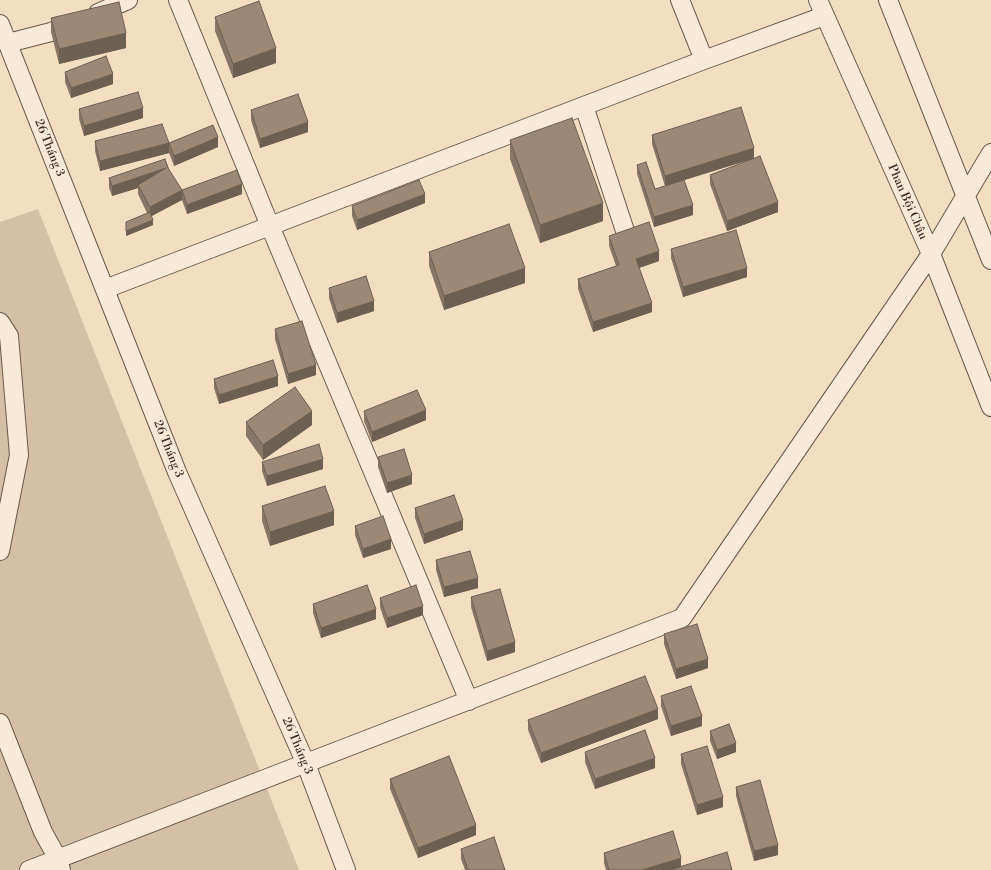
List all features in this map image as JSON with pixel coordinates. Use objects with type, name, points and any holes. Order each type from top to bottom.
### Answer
[{"type":"street","points":[[8,43],[51,32],[128,0]]},
{"type":"street","points":[[178,0],[270,226],[469,701]]},
{"type":"street","points":[[680,0],[704,60]]},
{"type":"street","points":[[888,0],[991,260]]},
{"type":"street","points":[[105,289],[704,60],[821,8]]},
{"type":"street","name":"Phan Bội Châu","points":[[821,8],[930,254],[991,406]]},
{"type":"street","name":"26 Tháng 3","points":[[0,24],[177,472],[306,764],[346,870]]},
{"type":"street","points":[[584,106],[627,237]]},
{"type":"street","points":[[29,870],[60,865],[306,764],[682,618],[930,254],[991,152]]},
{"type":"street","points":[[0,322],[9,336],[19,455],[0,551]]},
{"type":"street","points":[[0,723],[43,832],[60,865]]},
{"type":"shaded area","points":[[38,209],[299,870],[0,870],[0,222]]},
{"type":"building","points":[[259,1],[276,48],[233,64],[215,17]]},
{"type":"building","points":[[119,2],[126,33],[59,49],[51,18]]},
{"type":"building","points":[[106,56],[113,74],[71,88],[65,72]]},
{"type":"building","points":[[138,92],[143,108],[84,126],[79,109]]},
{"type":"building","points":[[298,94],[308,122],[260,139],[251,110]]},
{"type":"building","points":[[741,107],[754,148],[665,176],[652,135]]},
{"type":"building","points":[[572,118],[603,203],[540,225],[510,140]]},
{"type":"building","points":[[162,124],[169,143],[100,161],[95,141]]},
{"type":"building","points":[[213,125],[218,137],[174,156],[169,143]]},
{"type":"building","points":[[760,156],[778,202],[727,221],[710,175]]},
{"type":"building","points":[[165,159],[168,168],[182,190],[150,207],[138,185],[166,168],[112,186],[109,178]]},
{"type":"building","points":[[646,162],[655,189],[684,180],[693,205],[654,217],[637,165]]},
{"type":"building","points":[[237,170],[242,184],[187,205],[182,190]]},
{"type":"building","points":[[419,180],[425,194],[357,220],[352,206]]},
{"type":"building","points":[[150,212],[153,220],[126,231],[126,222]]},
{"type":"building","points":[[649,222],[659,251],[636,259],[652,303],[593,322],[578,279],[619,265],[609,236]]},
{"type":"building","points":[[509,224],[525,268],[444,296],[429,252]]},
{"type":"building","points":[[736,230],[747,268],[683,287],[671,249]]},
{"type":"building","points":[[366,276],[374,301],[337,313],[329,288]]},
{"type":"building","points":[[302,321],[316,365],[288,374],[275,329]]},
{"type":"building","points":[[273,360],[278,376],[219,395],[214,379]]},
{"type":"building","points":[[295,387],[312,411],[263,445],[246,422]]},
{"type":"building","points":[[417,390],[426,410],[372,432],[364,411]]},
{"type":"building","points":[[319,444],[323,459],[267,476],[262,462]]},
{"type":"building","points":[[404,449],[412,475],[387,483],[378,457]]},
{"type":"building","points":[[325,486],[334,511],[270,532],[262,506]]},
{"type":"building","points":[[454,495],[463,520],[424,534],[415,508]]},
{"type":"building","points":[[383,516],[391,539],[363,549],[355,526]]},
{"type":"building","points":[[470,551],[478,578],[444,587],[436,560]]},
{"type":"building","points":[[367,585],[376,609],[321,628],[313,604]]},
{"type":"building","points":[[416,585],[423,606],[387,618],[380,598]]},
{"type":"building","points":[[500,589],[515,642],[487,651],[471,597]]},
{"type":"building","points":[[697,624],[708,659],[676,669],[664,634]]},
{"type":"building","points":[[645,676],[658,709],[541,753],[528,720]]},
{"type":"building","points":[[691,686],[702,716],[671,726],[661,696]]},
{"type":"building","points":[[729,724],[736,743],[717,750],[710,731]]},
{"type":"building","points":[[645,730],[655,758],[595,779],[585,752]]},
{"type":"building","points":[[707,746],[723,797],[697,805],[681,754]]},
{"type":"building","points":[[449,756],[476,825],[418,848],[390,779]]},
{"type":"building","points":[[760,780],[778,845],[754,851],[736,787]]},
{"type":"building","points":[[673,831],[681,858],[642,870],[609,870],[604,853]]},
{"type":"building","points":[[494,837],[505,870],[468,870],[461,849]]},
{"type":"building","points":[[727,852],[732,870],[670,870]]}]
